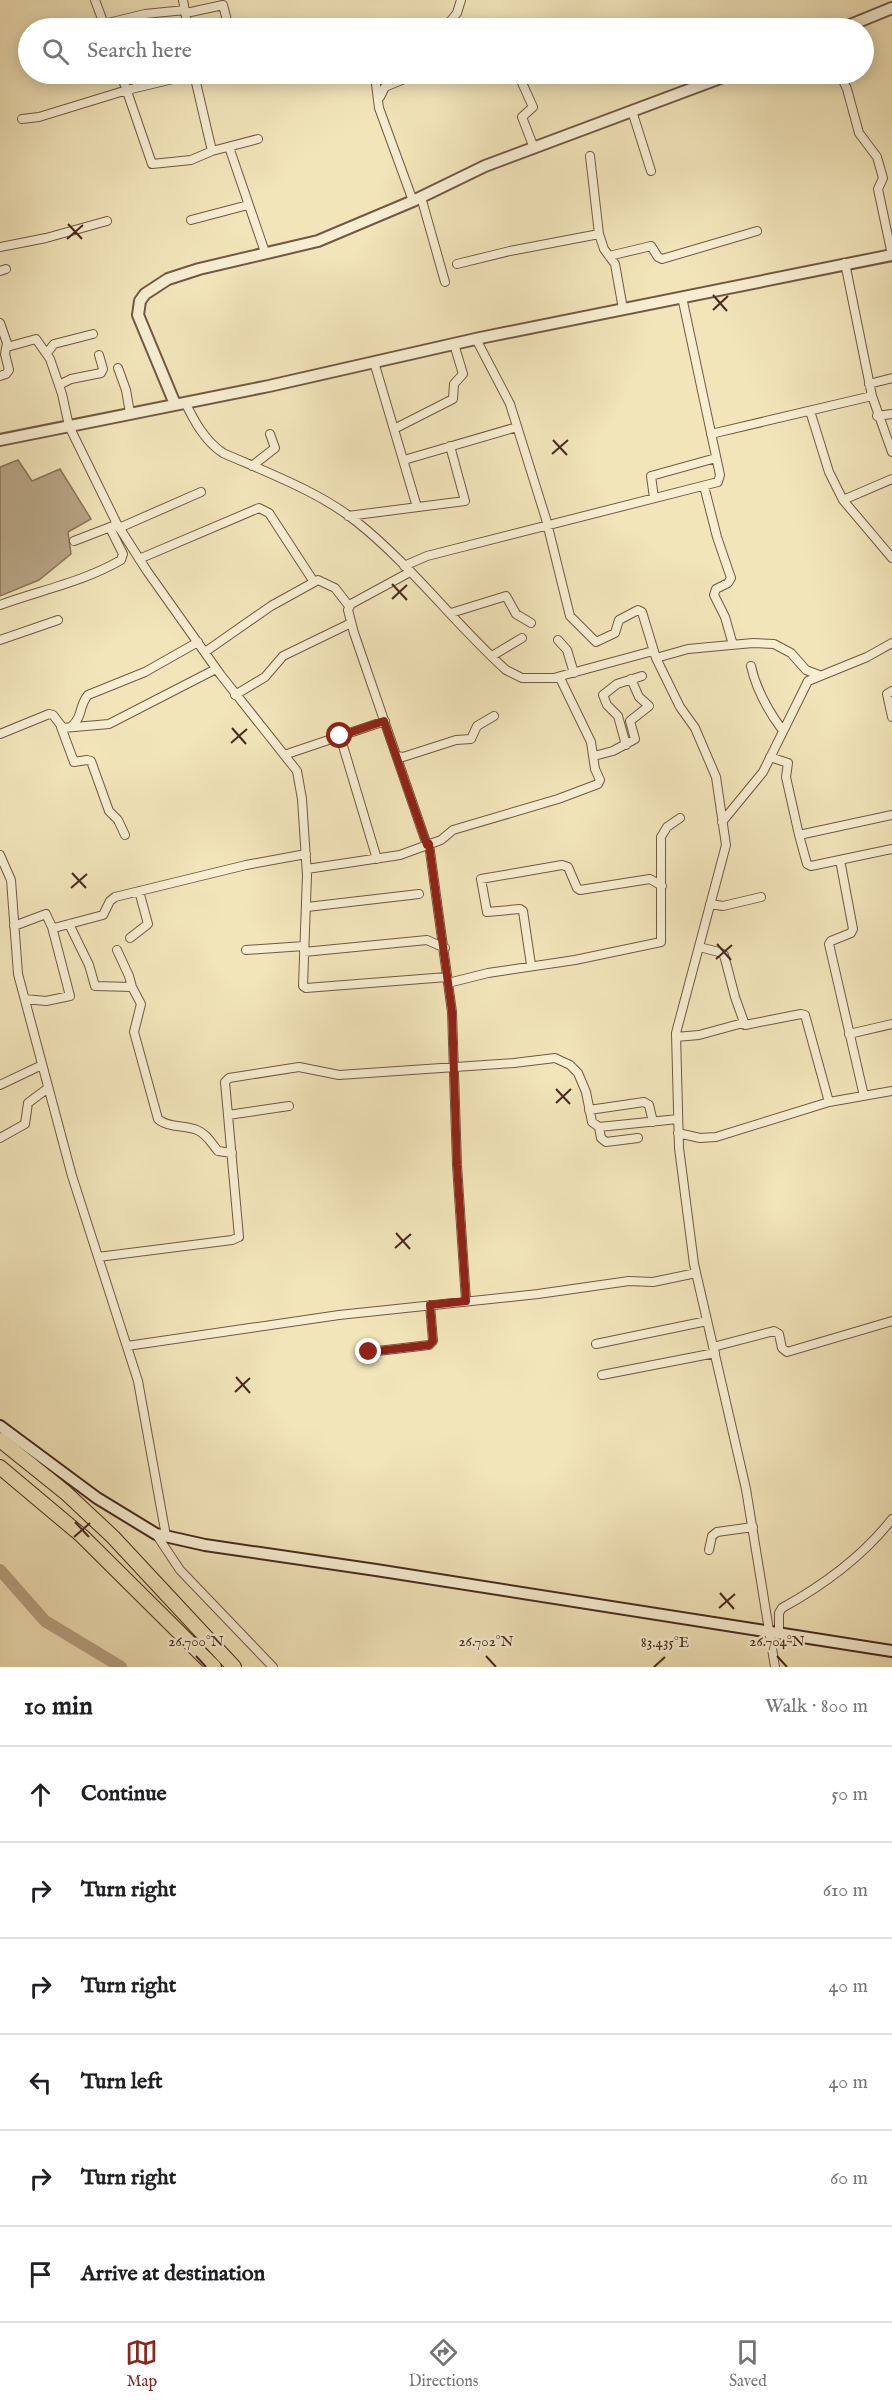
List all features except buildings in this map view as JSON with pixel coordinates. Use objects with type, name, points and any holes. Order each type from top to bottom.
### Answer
[{"type":"highway","points":[[0,1440],[66,1493],[113,1537],[234,1667]]},
{"type":"highway","points":[[0,1467],[82,1536],[214,1667]]},
{"type":"street","points":[[95,0],[102,18]]},
{"type":"street","points":[[183,0],[187,18]]},
{"type":"street","points":[[453,18],[461,0]]},
{"type":"street","points":[[132,18],[145,14],[186,12],[223,5],[226,18]]},
{"type":"street","points":[[868,18],[892,8]]},
{"type":"street","points":[[125,84],[152,164],[191,160],[258,139]]},
{"type":"street","points":[[22,119],[39,117],[152,84]]},
{"type":"street","points":[[196,84],[212,152]]},
{"type":"street","points":[[377,84],[378,102],[417,199],[445,282]]},
{"type":"street","points":[[378,102],[385,87],[392,84]]},
{"type":"street","points":[[523,84],[532,107],[522,117],[534,148]]},
{"type":"street","points":[[704,84],[486,166],[417,199],[318,241],[265,252],[168,279],[154,287],[140,301],[138,315],[180,403],[212,445],[222,453],[307,492],[348,516],[381,542],[513,675],[522,678],[557,677],[655,654],[733,645],[778,645],[791,653],[806,670],[819,675]]},
{"type":"street","points":[[0,440],[269,386],[476,339],[892,255],[878,189],[883,178],[877,157],[860,135],[844,84]]},
{"type":"street","points":[[632,111],[651,171]]},
{"type":"street","points":[[230,147],[265,252]]},
{"type":"street","points":[[590,156],[599,234],[604,249],[615,264],[623,309]]},
{"type":"street","points":[[191,220],[248,205]]},
{"type":"street","points":[[0,247],[46,238],[107,221]]},
{"type":"street","points":[[609,256],[651,246],[662,259],[757,231]]},
{"type":"street","points":[[457,264],[599,234]]},
{"type":"street","points":[[845,263],[869,384],[877,416],[892,453]]},
{"type":"street","points":[[349,606],[427,556],[715,484],[720,479],[682,297]]},
{"type":"street","points":[[0,323],[7,347],[5,354],[9,370],[0,376]]},
{"type":"street","points":[[47,353],[54,344],[93,334]]},
{"type":"street","points":[[0,604],[44,589],[62,586],[122,560],[123,554],[115,527],[69,426],[60,385],[47,353],[36,339],[7,347]]},
{"type":"street","points":[[476,339],[510,404],[548,525],[571,619],[596,642],[615,633],[620,620],[640,610],[655,654],[680,707],[694,728],[716,777],[726,845],[676,1037],[678,1133],[696,1273],[746,1489],[775,1633]]},
{"type":"street","points":[[394,429],[453,399],[454,384],[463,374],[454,344]]},
{"type":"street","points":[[60,385],[71,379],[101,373],[103,369],[99,355]]},
{"type":"street","points":[[374,362],[417,507]]},
{"type":"street","points":[[118,368],[126,390],[130,413]]},
{"type":"street","points":[[869,384],[892,378]]},
{"type":"street","points":[[711,434],[872,396]]},
{"type":"street","points":[[810,411],[829,472],[843,500],[891,556]]},
{"type":"street","points":[[877,416],[892,414]]},
{"type":"street","points":[[404,460],[517,427]]},
{"type":"street","points":[[252,466],[275,448],[270,434]]},
{"type":"street","points":[[348,516],[465,501],[450,446]]},
{"type":"street","points":[[654,498],[651,476],[716,458]]},
{"type":"street","points":[[843,500],[892,479]]},
{"type":"street","points":[[704,486],[731,578],[728,583],[716,589],[714,595],[725,617],[733,645]]},
{"type":"street","points":[[74,541],[201,492]]},
{"type":"street","points":[[139,559],[259,508],[269,513],[314,582]]},
{"type":"street","points":[[115,527],[235,695],[294,766],[299,776],[307,869],[302,982],[306,988],[447,980],[531,965],[575,960],[662,942],[661,837],[667,827],[680,818]]},
{"type":"street","points":[[205,652],[271,606],[314,582],[322,581],[333,586],[349,606],[351,623],[428,845],[445,948],[452,1012],[457,1165],[466,1301]]},
{"type":"street","points":[[451,613],[506,596],[516,614],[531,623]]},
{"type":"street","points":[[0,640],[58,620]]},
{"type":"street","points":[[235,695],[265,677],[283,656],[351,623]]},
{"type":"street","points":[[492,656],[522,638]]},
{"type":"street","points":[[558,640],[567,650],[573,673]]},
{"type":"street","points":[[71,727],[79,720],[82,703],[88,695],[145,672],[198,642]]},
{"type":"street","points":[[722,822],[763,772],[811,678],[867,657],[891,645]]},
{"type":"street","points":[[751,666],[770,713],[783,731]]},
{"type":"street","points":[[61,727],[109,724],[216,669]]},
{"type":"street","points":[[626,745],[618,716],[607,705],[603,695],[611,687],[642,676]]},
{"type":"street","points":[[307,869],[377,859],[428,845],[441,840],[453,830],[558,799],[598,784],[600,780],[591,742],[557,677]]},
{"type":"street","points":[[594,756],[613,751],[635,739],[630,720],[649,705],[639,697],[631,680]]},
{"type":"street","points":[[891,712],[887,694],[892,691]]},
{"type":"street","points":[[0,734],[49,714],[56,718],[74,762],[91,761],[109,811],[118,820],[125,835]]},
{"type":"street","points":[[397,756],[406,756],[456,740],[471,739],[477,726],[494,716]]},
{"type":"street","points":[[284,755],[384,721]]},
{"type":"street","points":[[340,736],[377,859]]},
{"type":"street","points":[[770,757],[788,763],[786,777],[799,835],[809,865],[815,866],[892,849]]},
{"type":"street","points":[[799,835],[892,815]]},
{"type":"street","points":[[0,855],[10,880],[18,974],[72,1176],[138,1381],[161,1535],[174,1564],[273,1667]]},
{"type":"street","points":[[52,927],[104,915],[112,899],[139,891],[246,866],[306,855]]},
{"type":"street","points":[[840,860],[853,929],[851,933],[829,944],[864,1096]]},
{"type":"street","points":[[531,965],[523,911],[520,909],[487,912],[481,879],[562,865],[568,867],[580,890],[650,879],[662,886]]},
{"type":"street","points":[[0,884],[10,880]]},
{"type":"street","points":[[130,938],[148,924],[139,891]]},
{"type":"street","points":[[307,907],[419,894]]},
{"type":"street","points":[[710,904],[723,906],[760,897]]},
{"type":"street","points":[[14,926],[46,914],[52,927],[70,996],[46,1001],[25,999]]},
{"type":"street","points":[[69,924],[89,965],[95,986],[97,988],[132,987]]},
{"type":"street","points":[[246,950],[304,949],[427,940],[445,948]]},
{"type":"street","points":[[699,947],[724,955],[743,1023],[747,1026],[805,1015],[829,1102]]},
{"type":"street","points":[[117,950],[141,1004],[134,1032],[158,1119],[164,1123],[199,1131],[211,1140],[218,1151],[232,1153]]},
{"type":"street","points":[[676,1037],[699,1035],[743,1023]]},
{"type":"street","points":[[849,1034],[892,1024]]},
{"type":"street","points":[[98,1257],[232,1240],[239,1237],[225,1082],[229,1078],[299,1067],[339,1075],[514,1064],[555,1058],[570,1065],[578,1073],[586,1092],[592,1122],[599,1127],[678,1119]]},
{"type":"street","points":[[0,1085],[42,1065]]},
{"type":"street","points":[[0,1138],[23,1127],[28,1103],[48,1088]]},
{"type":"street","points":[[678,1133],[700,1138],[716,1137],[829,1102],[892,1091]]},
{"type":"street","points":[[589,1110],[644,1102],[649,1105],[653,1122]]},
{"type":"street","points":[[228,1115],[289,1106]]},
{"type":"street","points":[[599,1127],[601,1138],[606,1142],[638,1138]]},
{"type":"street","points":[[127,1346],[339,1315],[629,1281],[653,1282],[696,1273]]},
{"type":"street","points":[[369,1352],[429,1345],[433,1341],[430,1305]]},
{"type":"street","points":[[596,1344],[707,1321]]},
{"type":"street","points":[[602,1375],[714,1350],[774,1331],[777,1332],[782,1348],[787,1352],[892,1321]]},
{"type":"street","points":[[0,1426],[97,1498],[161,1535],[205,1545],[892,1651]]},
{"type":"street","points":[[775,1667],[775,1633],[782,1608],[813,1589],[860,1553],[892,1520]]},
{"type":"street","points":[[709,1550],[712,1536],[717,1532],[753,1527]]},
{"type":"shaded area","points":[[18,460],[32,481],[60,469],[91,519],[68,532],[71,554],[39,580],[0,596],[0,467]]},
{"type":"waterway","points":[[0,1570],[45,1621],[121,1667]]},
{"type":"route","points":[[340,736],[384,721],[427,845],[429,844],[444,940],[452,1012],[457,1165],[466,1301],[430,1305],[433,1341],[429,1345],[369,1352]]}]
